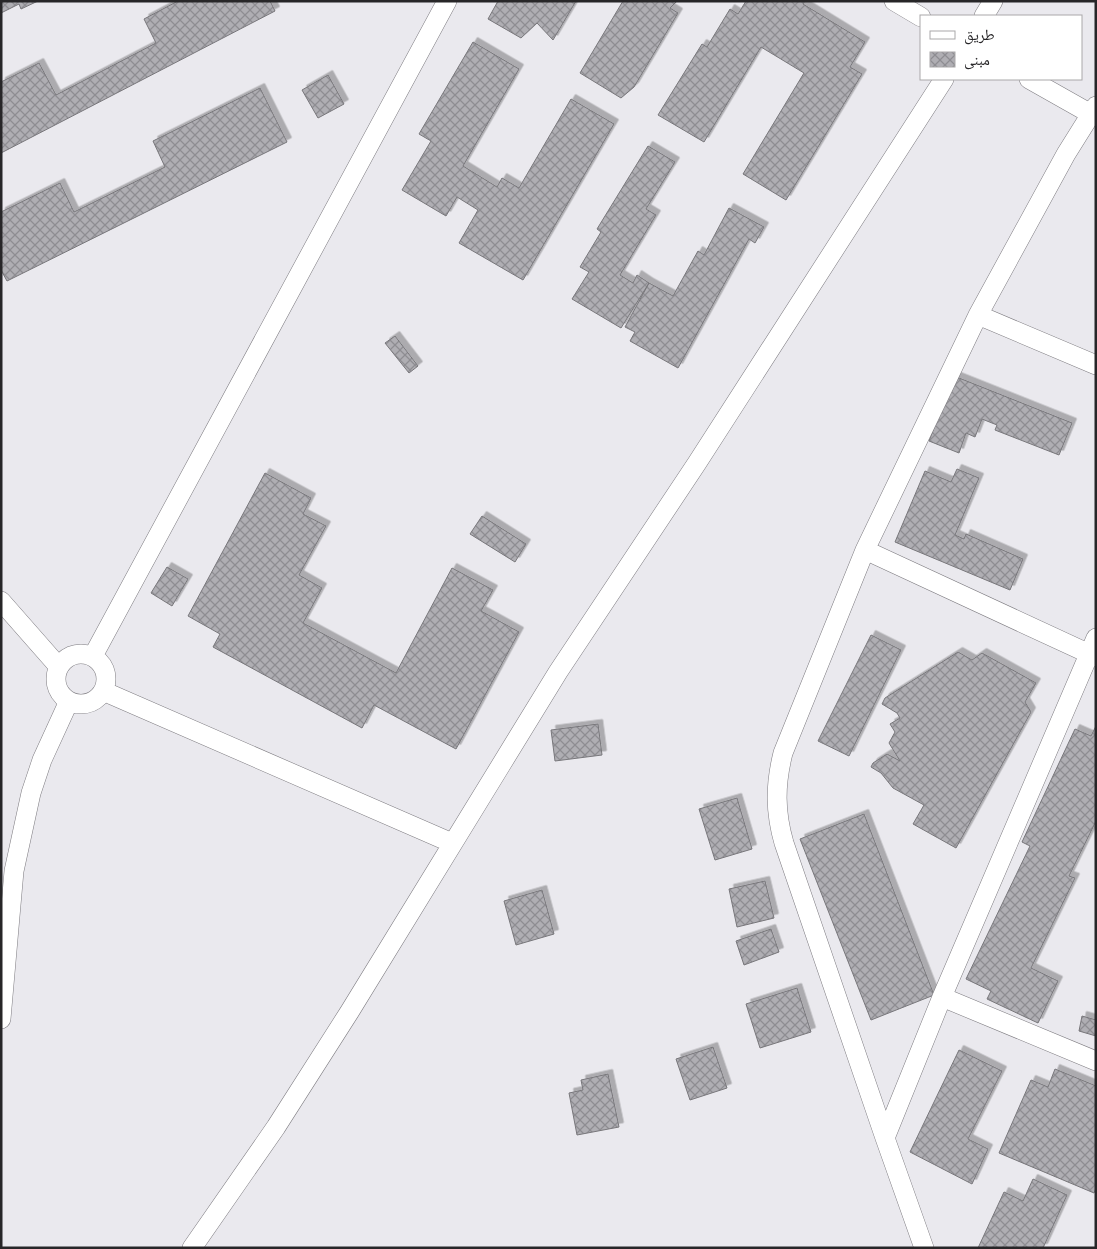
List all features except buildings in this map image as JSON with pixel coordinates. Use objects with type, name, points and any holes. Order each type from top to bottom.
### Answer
[{"type":"street","points":[[93,656],[447,1]]},
{"type":"street","points":[[894,1],[920,16]]},
{"type":"street","points":[[985,15],[994,1]]},
{"type":"street","points":[[192,1248],[276,1127],[350,1011],[558,672],[697,463],[943,80]]},
{"type":"street","points":[[924,1248],[784,843],[777,810],[778,773],[783,753],[866,550],[978,315],[1066,154],[1093,110],[1031,80]]},
{"type":"street","points":[[978,315],[1096,365]]},
{"type":"street","points":[[866,550],[1094,649],[942,997],[885,1138]]},
{"type":"street","points":[[1,601],[58,667]]},
{"type":"street","points":[[84,653],[93,656],[101,663],[105,672],[106,682],[103,691],[97,698],[88,703],[78,704],[69,701],[61,695],[56,686],[58,667],[65,659],[74,654],[84,653]]},
{"type":"street","points":[[103,691],[452,843]]},
{"type":"street","points":[[1,1020],[14,871],[31,793],[42,760],[69,701]]},
{"type":"street","points":[[942,997],[1096,1061]]}]
